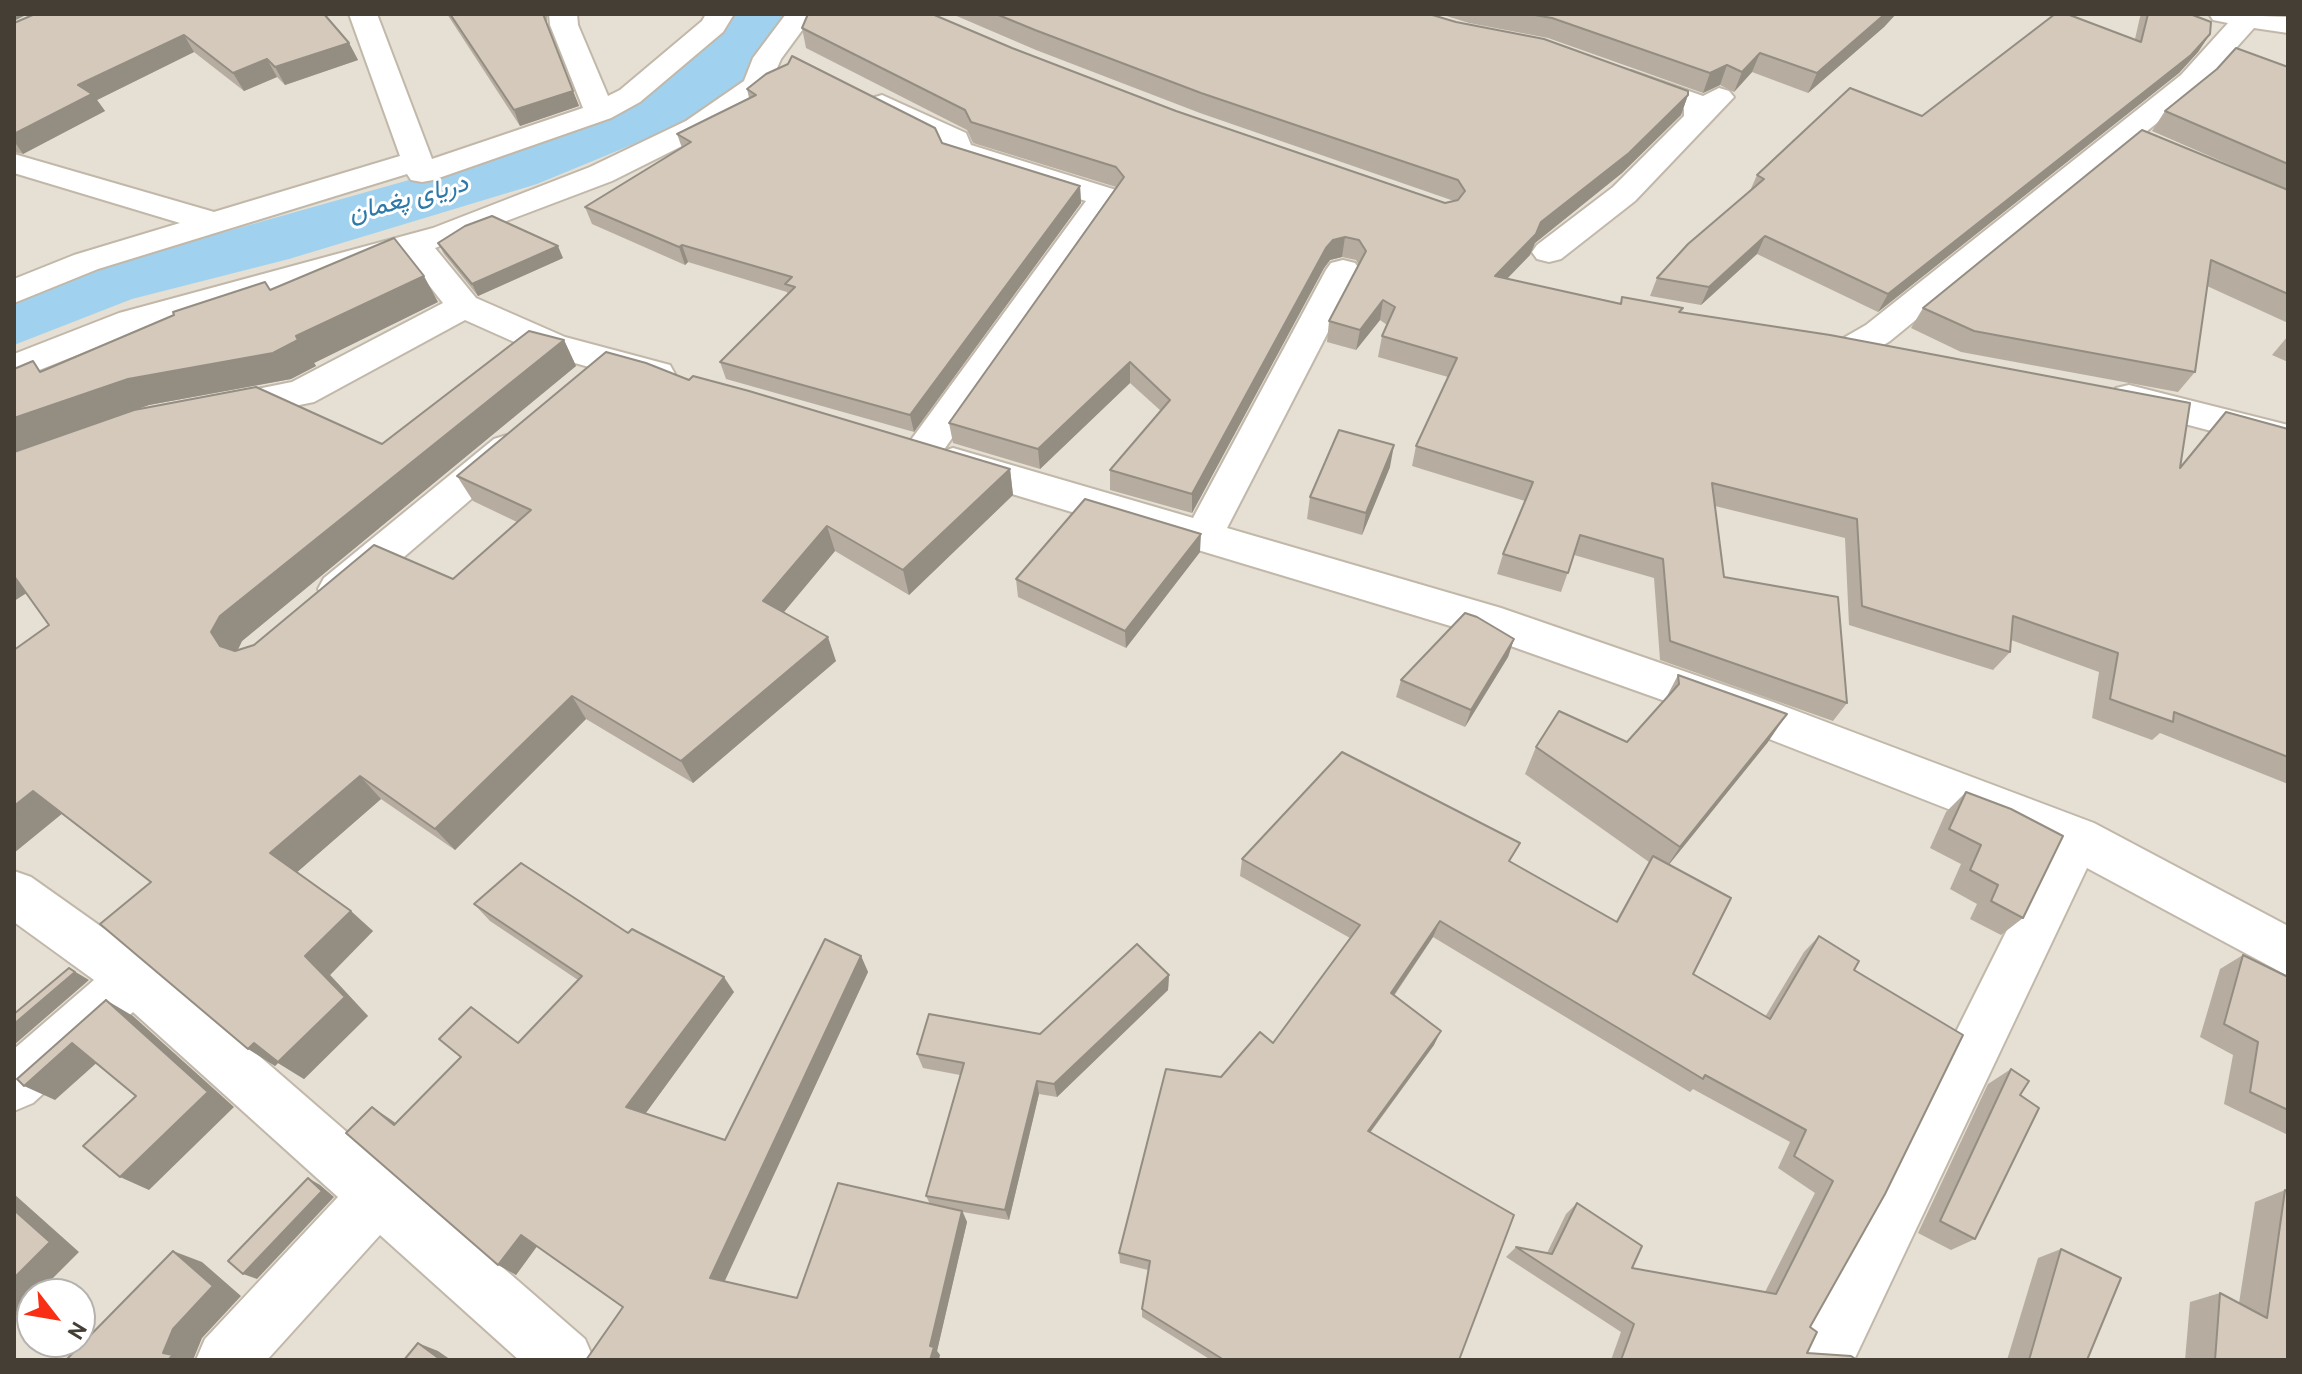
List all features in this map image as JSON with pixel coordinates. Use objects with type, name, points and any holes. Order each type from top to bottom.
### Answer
[{"type":"street","points":[[363,14],[422,173],[600,112],[630,96],[713,26],[720,14]]},
{"type":"street","points":[[563,14],[564,25],[600,112]]},
{"type":"street","points":[[14,368],[131,321],[445,235],[601,174],[697,127],[757,85],[767,58],[788,54],[800,14]]},
{"type":"street","points":[[1899,356],[1838,345],[1878,333],[2137,139],[2191,81],[2235,16],[2288,25]]},
{"type":"street","points":[[1601,69],[1698,104],[1699,117]]},
{"type":"street","points":[[851,88],[955,139],[956,150],[1105,197],[907,448],[1486,620],[1757,715],[2077,838],[2288,952]]},
{"type":"street","points":[[1549,252],[1624,194],[1724,92]]},
{"type":"street","points":[[14,292],[86,262],[416,161]]},
{"type":"street","points":[[21,168],[218,224]]},
{"type":"street","points":[[414,244],[464,306],[552,345],[697,385]]},
{"type":"street","points":[[1203,536],[1343,270]]},
{"type":"street","points":[[193,412],[301,393],[464,306]]},
{"type":"street","points":[[573,392],[610,361]]},
{"type":"street","points":[[2098,392],[2159,403],[2288,438]]},
{"type":"street","points":[[308,615],[537,422]]},
{"type":"street","points":[[1822,1360],[2077,838]]},
{"type":"street","points":[[14,893],[133,979],[564,1360]]},
{"type":"street","points":[[14,1084],[133,979]]},
{"type":"street","points":[[226,1360],[378,1196]]},
{"type":"shaded area","points":[[14,14],[2288,14],[2288,1360],[14,1360]]},
{"type":"water","name":"دریای پغمان","points":[[734,14],[787,14],[743,86],[707,112],[537,184],[289,259],[132,299],[14,345],[14,299],[47,282],[544,142],[606,117],[677,70],[708,47],[729,26]]},
{"type":"building","points":[[35,14],[324,14],[349,43],[275,67],[267,59],[233,73],[184,35],[78,85],[92,94],[14,134],[14,23]]},
{"type":"building","points":[[450,14],[543,14],[573,91],[514,110]]},
{"type":"building","points":[[808,14],[932,14],[1176,111],[1445,203],[1458,200],[1465,191],[1458,180],[1201,93],[996,14],[1429,14],[1544,39],[1688,91],[1688,95],[1629,153],[1541,222],[1536,234],[1495,276],[1621,304],[1622,297],[1683,308],[1679,312],[1830,335],[2190,403],[2180,468],[2226,412],[2288,429],[2288,757],[2174,712],[2173,722],[2110,699],[2118,653],[2013,616],[2010,652],[1862,606],[1857,519],[1712,483],[1724,577],[1838,597],[1847,703],[1670,641],[1663,559],[1580,535],[1568,573],[1503,554],[1533,482],[1416,446],[1457,358],[1382,336],[1395,307],[1383,300],[1360,330],[1329,321],[1366,251],[1359,240],[1345,237],[1333,240],[1326,248],[1192,494],[1110,470],[1170,400],[1130,362],[1038,449],[949,423],[1124,177],[1116,167],[971,122],[965,110],[802,28]]},
{"type":"building","points":[[1529,14],[1885,14],[1817,73],[1760,53],[1742,72],[1727,65],[1710,73],[1552,18]]},
{"type":"building","points":[[2055,14],[2067,14],[2141,42],[2148,14],[2190,14],[2211,22],[2210,34],[2191,55],[1888,294],[1765,236],[1709,287],[1657,278],[1688,244],[1764,179],[1757,175],[1850,88],[1922,116]]},
{"type":"building","points":[[2236,48],[2288,67],[2288,164],[2165,111],[2217,69]]},
{"type":"building","points":[[792,56],[935,128],[942,143],[1080,186],[910,415],[720,362],[795,287],[785,284],[792,277],[682,245],[679,247],[585,207],[691,142],[677,134],[756,95],[747,89],[766,74],[788,64]]},
{"type":"building","points":[[2142,130],[2288,190],[2288,294],[2211,260],[2195,372],[1974,331],[1923,308]]},
{"type":"building","points":[[492,216],[558,246],[472,284],[438,243],[465,226]]},
{"type":"building","points":[[394,238],[424,276],[296,336],[298,340],[273,353],[128,379],[14,418],[14,369],[33,361],[40,372],[174,315],[173,312],[265,282],[270,290]]},
{"type":"building","points":[[529,331],[564,340],[220,616],[211,632],[220,646],[235,651],[254,645],[374,545],[453,579],[531,510],[457,476],[606,352],[689,380],[693,376],[749,391],[1010,469],[903,570],[827,526],[763,601],[828,637],[681,761],[572,696],[435,829],[360,776],[270,853],[351,911],[305,956],[345,997],[278,1062],[254,1043],[248,1049],[100,924],[151,882],[33,791],[14,806],[14,650],[49,625],[14,576],[14,452],[134,410],[256,387],[382,444]]},
{"type":"building","points":[[1339,430],[1394,445],[1366,513],[1310,497]]},
{"type":"building","points":[[1085,499],[1201,534],[1125,631],[1016,579]]},
{"type":"building","points":[[1465,613],[1514,639],[1471,710],[1401,680]]},
{"type":"building","points":[[1678,675],[1787,714],[1680,847],[1536,747],[1559,711],[1627,742],[1679,684]]},
{"type":"building","points":[[1342,752],[1520,843],[1509,861],[1617,922],[1653,856],[1731,898],[1693,974],[1770,1019],[1819,936],[1859,961],[1854,970],[1963,1035],[1885,1194],[1810,1327],[1817,1332],[1807,1353],[1851,1356],[1857,1360],[1621,1360],[1634,1324],[1516,1247],[1552,1254],[1577,1203],[1642,1246],[1632,1268],[1776,1294],[1833,1181],[1794,1156],[1806,1130],[1705,1075],[1703,1079],[1440,921],[1391,993],[1441,1031],[1368,1131],[1514,1215],[1459,1360],[1224,1360],[1142,1309],[1150,1261],[1119,1253],[1166,1069],[1221,1077],[1260,1032],[1273,1043],[1360,925],[1242,859]]},
{"type":"building","points":[[1966,792],[2011,809],[2063,836],[2023,918],[1991,901],[1998,885],[1970,870],[1981,845],[1949,829]]},
{"type":"building","points":[[521,863],[628,933],[632,929],[724,977],[626,1107],[725,1140],[825,939],[861,956],[710,1278],[797,1298],[838,1183],[962,1211],[930,1346],[934,1347],[930,1360],[586,1360],[623,1307],[521,1235],[498,1265],[346,1133],[372,1107],[394,1125],[461,1057],[439,1039],[471,1007],[518,1043],[582,976],[474,904]]},
{"type":"building","points":[[1137,944],[1169,975],[1054,1084],[1037,1081],[1005,1210],[926,1196],[964,1063],[917,1054],[929,1014],[1040,1034]]},
{"type":"building","points":[[2243,955],[2288,977],[2288,1110],[2250,1092],[2258,1042],[2224,1024]]},
{"type":"building","points":[[69,968],[75,972],[14,1024],[14,1014]]},
{"type":"building","points":[[106,1000],[208,1092],[120,1177],[83,1146],[136,1096],[72,1043],[24,1086],[17,1079]]},
{"type":"building","points":[[2011,1069],[2029,1081],[2020,1095],[2039,1108],[1975,1239],[1940,1221]]},
{"type":"building","points":[[308,1178],[322,1191],[243,1274],[228,1261]]},
{"type":"building","points":[[2285,1190],[2288,1192],[2288,1360],[2215,1360],[2220,1293],[2267,1318]]},
{"type":"building","points":[[14,1210],[50,1242],[14,1278]]},
{"type":"building","points":[[2061,1249],[2121,1278],[2087,1360],[2029,1360]]},
{"type":"building","points":[[173,1251],[213,1286],[173,1329],[163,1353],[173,1355],[168,1360],[66,1360],[96,1358],[96,1329]]},
{"type":"building","points":[[418,1343],[441,1360],[404,1360]]}]
